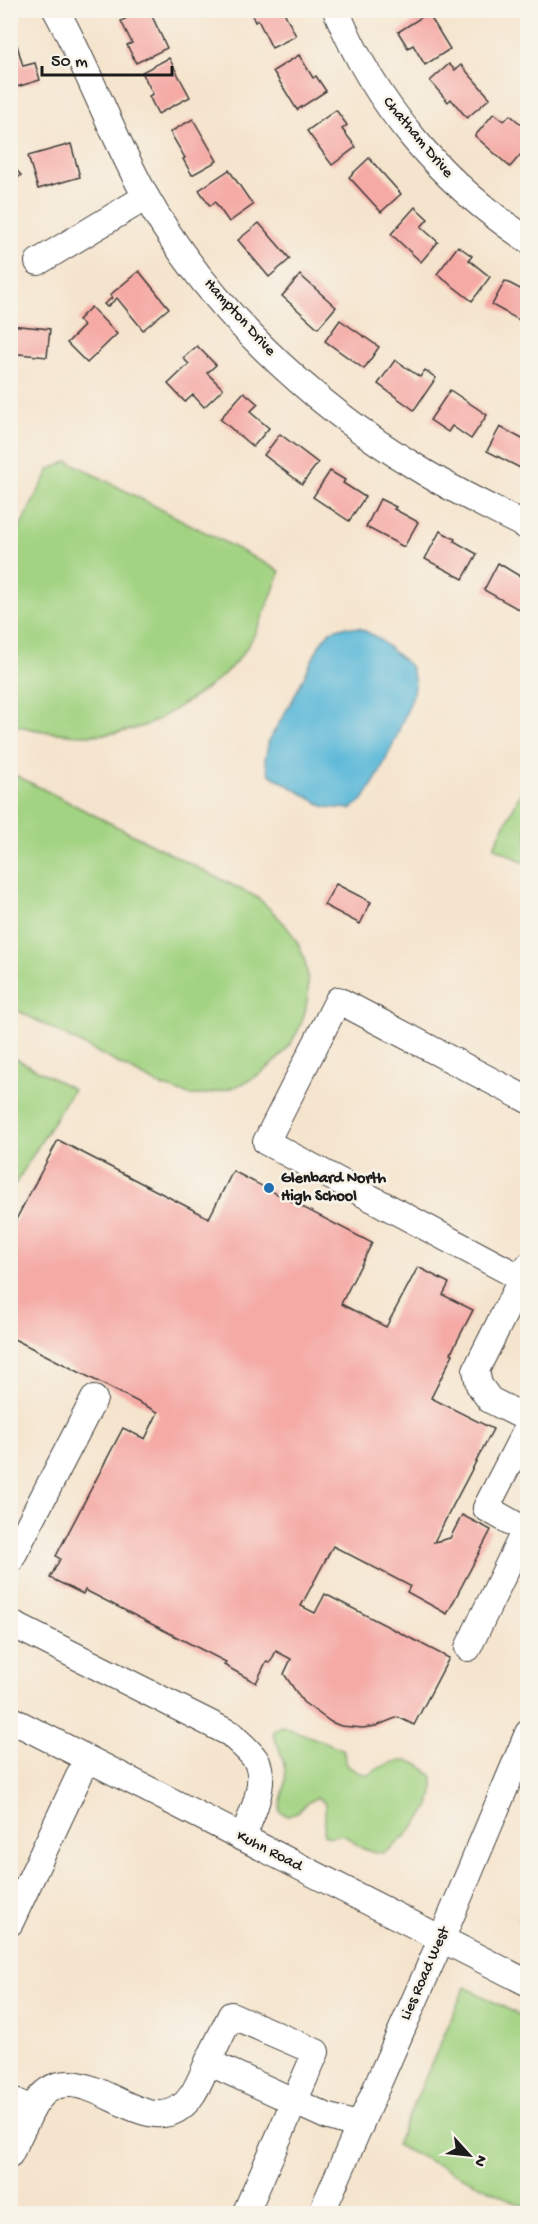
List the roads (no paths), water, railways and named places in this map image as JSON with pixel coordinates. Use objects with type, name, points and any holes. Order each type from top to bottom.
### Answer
[{"type":"street","name":"Hampton Drive","points":[[56,10],[146,197],[191,263],[260,345],[303,386],[373,440],[420,470],[528,527]]},
{"type":"street","name":"Chatham Drive","points":[[336,10],[348,40],[364,70],[396,117],[418,144],[474,200],[528,240]]},
{"type":"street","points":[[38,262],[146,197]]},
{"type":"street","points":[[528,1100],[338,1000],[266,1142],[524,1272],[476,1370],[479,1385],[490,1400],[528,1419]]},
{"type":"street","points":[[10,1561],[94,1399]]},
{"type":"street","points":[[468,1648],[526,1527],[486,1508],[528,1426]]},
{"type":"street","points":[[10,1623],[231,1734],[257,1762],[260,1787],[242,1838]]},
{"type":"street","name":"Kuhn Road","points":[[10,1719],[528,1983]]},
{"type":"street","name":"Lies Road West","points":[[321,2214],[441,1940],[528,1733]]},
{"type":"street","points":[[10,1923],[87,1759]]},
{"type":"street","points":[[10,2154],[21,2104],[56,2084],[69,2082],[85,2087],[148,2113],[172,2112],[192,2096],[231,2014],[316,2052],[245,2214]]},
{"type":"street","points":[[208,2062],[326,2116],[360,2126]]},
{"type":"water","points":[[343,627],[360,628],[378,638],[410,666],[415,681],[412,698],[379,774],[363,800],[351,809],[325,807],[269,774],[265,759],[269,740],[292,701],[320,644],[330,631]]},
{"type":"waterway","points":[[521,1919],[528,1917]]},
{"type":"place","name":"Glenbard North High School","points":[[269,1188]]}]
